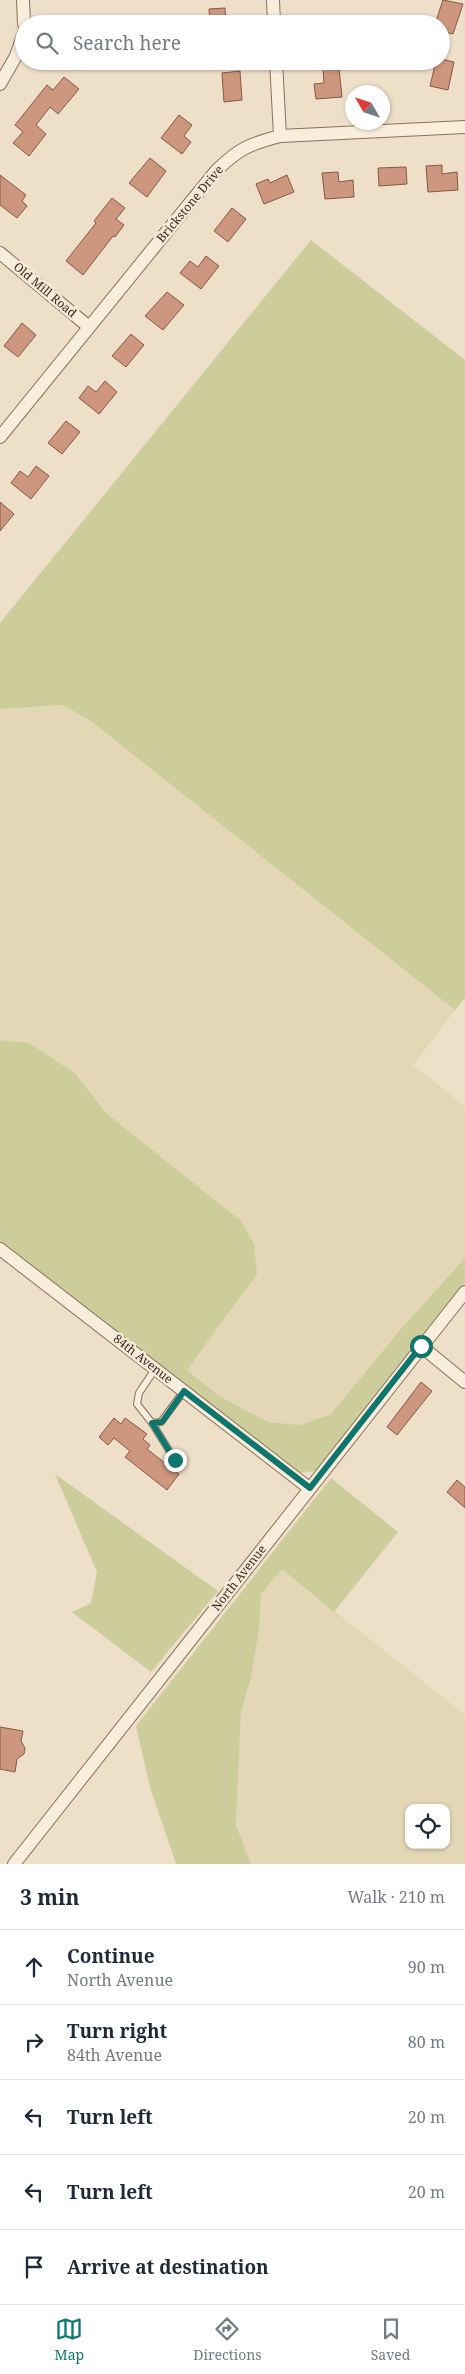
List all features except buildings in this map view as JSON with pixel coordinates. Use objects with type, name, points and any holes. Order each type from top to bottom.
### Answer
[{"type":"street","points":[[23,0],[24,15]]},
{"type":"street","points":[[273,0],[274,15]]},
{"type":"street","points":[[0,84],[15,58]]},
{"type":"street","points":[[276,70],[280,136]]},
{"type":"street","name":"Brickstone Drive","points":[[0,437],[216,171],[233,154],[252,144],[280,136],[465,127]]},
{"type":"street","name":"Old Mill Road","points":[[0,253],[89,327]]},
{"type":"street","name":"84th Avenue","points":[[0,1249],[310,1488]]},
{"type":"street","name":"North Avenue","points":[[14,1864],[465,1292]]},
{"type":"street","points":[[421,1346],[465,1382]]},
{"type":"lane","points":[[155,1369],[138,1393],[137,1404],[152,1423],[175,1460]]},
{"type":"lane","points":[[152,1423],[162,1422],[184,1391]]},
{"type":"shaded area","points":[[63,705],[92,722],[455,1010],[413,1065],[465,1106],[465,1258],[400,1330],[331,1414],[300,1425],[268,1422],[219,1396],[187,1370],[106,1113],[75,1073],[29,1043],[0,1040],[0,709]]},
{"type":"shaded area","points":[[282,1569],[465,1715],[465,1864],[251,1864],[236,1825],[241,1712],[251,1678],[259,1630],[261,1594]]},
{"type":"green space","points":[[311,240],[465,360],[465,998],[455,1010],[92,722],[63,705],[0,709],[0,623]]},
{"type":"green space","points":[[0,1040],[29,1043],[75,1073],[106,1113],[241,1221],[254,1244],[257,1274],[187,1370],[219,1396],[268,1422],[300,1425],[331,1414],[400,1330],[465,1258],[465,1283],[316,1471],[294,1473],[0,1243]]},
{"type":"green space","points":[[55,1474],[218,1591],[151,1672],[72,1612],[91,1603],[97,1572]]},
{"type":"green space","points":[[331,1478],[398,1532],[334,1612],[282,1569],[261,1594],[259,1630],[251,1678],[241,1712],[236,1825],[251,1864],[176,1864],[150,1787],[136,1726]]},
{"type":"route","points":[[175,1460],[152,1423],[162,1422],[184,1391],[310,1488],[421,1346]]}]
